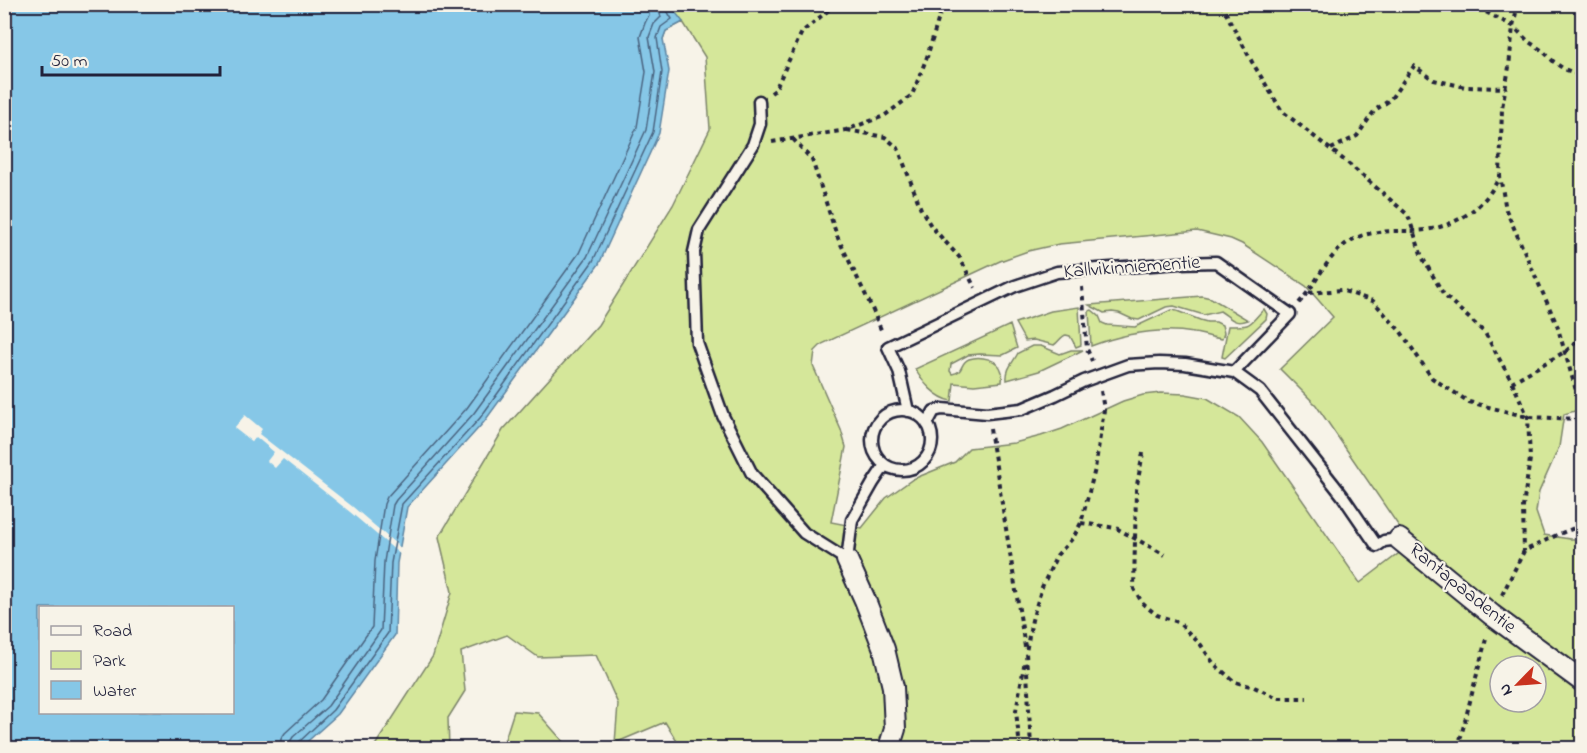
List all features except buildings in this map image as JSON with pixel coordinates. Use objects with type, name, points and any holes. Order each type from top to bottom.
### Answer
[{"type":"street","name":"Rantapaadentie","points":[[1392,540],[1582,681]]},
{"type":"street","points":[[847,560],[884,649],[893,687],[896,729],[889,748]]},
{"type":"lane","points":[[759,101],[760,124],[753,145],[699,230],[694,252],[697,343],[723,416],[752,474],[804,533],[847,560],[852,520],[885,465]]},
{"type":"lane","name":"Kallvikinniementie","points":[[888,347],[981,301],[1015,286],[1057,272],[1216,262],[1290,314],[1234,372]]},
{"type":"lane","points":[[888,347],[898,371],[908,411]]},
{"type":"lane","points":[[927,424],[934,411],[942,409],[987,413],[1022,409],[1084,381],[1128,365],[1185,364],[1234,372],[1260,391],[1342,495],[1377,546],[1392,540]]},
{"type":"lane","points":[[896,410],[908,411],[925,420],[927,424],[933,440],[926,460],[908,470],[897,471],[879,461],[871,441],[878,421],[886,414],[896,410]]},
{"type":"path","points":[[759,101],[776,90],[802,32],[836,4]]},
{"type":"path","points":[[753,145],[846,130],[884,116],[912,95],[944,4]]},
{"type":"path","points":[[1221,4],[1282,111],[1407,215],[1422,256],[1444,295],[1485,333],[1528,417],[1530,459],[1523,507],[1524,551]]},
{"type":"path","points":[[1470,4],[1512,26],[1554,62],[1582,76]]},
{"type":"path","points":[[1518,4],[1512,26],[1502,108],[1500,176],[1506,210],[1557,325],[1582,411]]},
{"type":"path","points":[[1331,150],[1357,136],[1375,110],[1389,99],[1414,66],[1434,80],[1465,87],[1505,88]]},
{"type":"path","points":[[846,130],[885,137],[898,148],[921,209],[931,226],[960,258],[981,301]]},
{"type":"path","points":[[792,139],[812,160],[837,236],[888,347]]},
{"type":"path","points":[[1500,176],[1494,189],[1481,204],[1440,228],[1382,231],[1354,239],[1339,249],[1323,269],[1309,293],[1341,290],[1373,301],[1401,332],[1432,378],[1470,402],[1528,417],[1582,419]]},
{"type":"path","points":[[1020,748],[1016,711],[1032,620],[1042,587],[1057,555],[1073,538],[1081,523],[1095,469],[1104,410],[1099,376],[1087,349],[1082,287]]},
{"type":"path","points":[[1512,382],[1566,351],[1582,337]]},
{"type":"path","points":[[987,413],[1026,652],[1031,748]]},
{"type":"path","points":[[1143,453],[1136,490],[1134,589],[1143,604],[1157,615],[1178,622],[1201,645],[1214,664],[1235,682],[1254,687],[1278,698],[1307,698]]},
{"type":"path","points":[[1081,523],[1116,528],[1165,555]]},
{"type":"green space","points":[[559,5],[1582,5],[1582,409],[1564,414],[1559,447],[1539,492],[1536,512],[1544,535],[1582,539],[1582,748],[681,748],[665,722],[615,743],[618,704],[596,655],[538,657],[507,635],[461,652],[465,691],[448,718],[449,748],[371,748],[376,744],[433,656],[452,592],[439,537],[503,430],[598,325],[673,205],[710,129],[705,57],[683,22],[666,31],[663,39]],"holes":[[[1197,231],[1231,239],[1306,286],[1333,317],[1280,369],[1316,405],[1411,544],[1360,583],[1262,442],[1239,417],[1207,398],[1185,394],[1143,395],[1123,401],[1062,429],[1041,436],[1014,443],[969,448],[955,462],[913,479],[886,498],[862,528],[831,522],[846,447],[813,366],[815,351],[822,344],[1000,261],[1028,251],[1059,244]]]},
{"type":"green space","points":[[1202,296],[1211,298],[1248,320],[1236,321],[1220,311],[1204,315],[1174,306],[1166,307],[1139,320],[1119,313],[1104,313],[1089,305]]},
{"type":"green space","points":[[1079,307],[1081,345],[1076,347],[1070,336],[1066,335],[1054,345],[1034,340],[1025,341],[1015,323],[1051,311]]},
{"type":"green space","points":[[1264,309],[1267,314],[1266,319],[1225,358],[1222,357],[1228,326],[1249,324]]},
{"type":"green space","points":[[1092,310],[1099,316],[1102,323],[1107,325],[1135,327],[1171,310],[1177,311],[1207,322],[1216,322],[1222,325],[1224,333],[1222,339],[1181,331],[1154,331],[1128,335],[1091,346],[1089,311]]},
{"type":"green space","points":[[1010,325],[1017,348],[1003,355],[968,355],[951,364],[950,371],[952,374],[956,373],[969,359],[983,358],[997,364],[1002,373],[1002,382],[974,385],[954,383],[952,401],[930,389],[915,369]]},
{"type":"green space","points":[[1032,346],[1041,346],[1060,354],[1071,350],[1083,350],[1039,371],[1007,380],[1009,369],[1018,353]]},
{"type":"green space","points":[[514,711],[538,713],[569,748],[495,748],[505,739]]},
{"type":"water","points":[[669,4],[683,22],[666,31],[663,39],[669,71],[659,133],[599,264],[484,422],[407,507],[397,563],[395,635],[338,714],[300,748],[5,748],[4,5]]},
{"type":"pier","points":[[245,415],[262,429],[259,434],[353,507],[403,550],[402,556],[283,459],[275,468],[267,461],[274,452],[256,437],[252,442],[234,428]]}]
